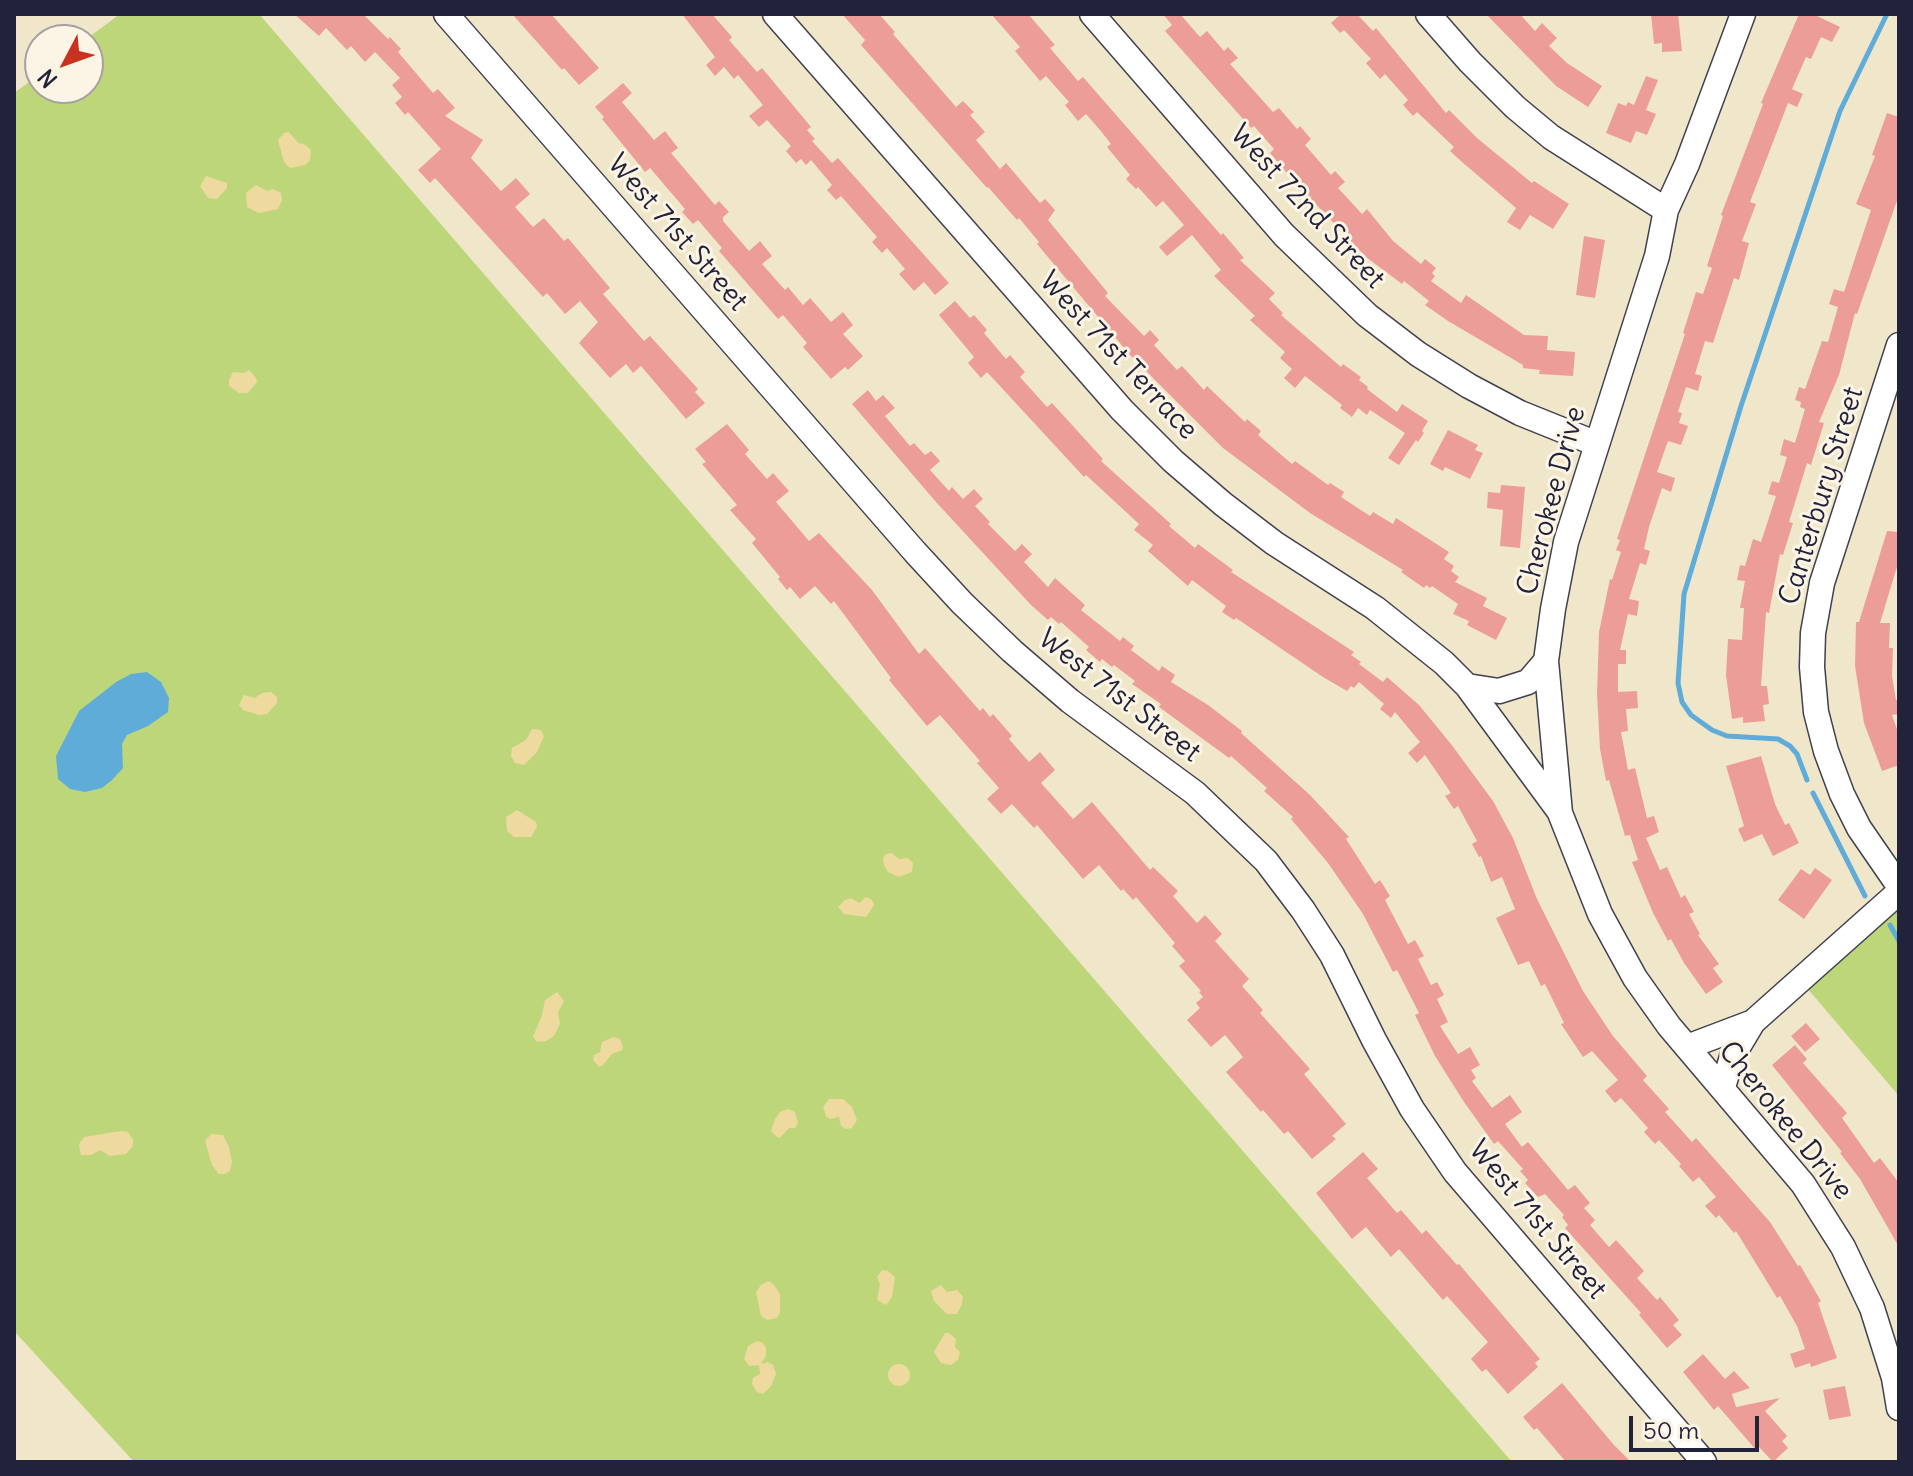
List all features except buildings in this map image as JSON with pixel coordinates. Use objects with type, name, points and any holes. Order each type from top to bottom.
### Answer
[{"type":"street","name":"West 71st Street","points":[[446,14],[962,603],[1070,701],[1195,793],[1266,861],[1332,955],[1412,1109],[1455,1172],[1704,1462]]},
{"type":"street","name":"West 71st Terrace","points":[[775,14],[1122,410],[1173,461],[1223,504],[1274,543],[1375,608],[1467,686],[1560,813]]},
{"type":"street","name":"West 72nd Street","points":[[1092,14],[1284,235],[1367,315],[1418,354],[1469,386],[1520,413],[1597,444]]},
{"type":"street","points":[[1428,14],[1470,62],[1515,107],[1551,137],[1666,210]]},
{"type":"street","name":"Cherokee Drive","points":[[1743,14],[1687,164],[1666,210],[1657,256],[1566,542],[1546,661],[1560,813],[1600,914],[1635,978],[1687,1047],[1803,1184],[1843,1247],[1872,1308],[1894,1378],[1899,1408]]},
{"type":"street","name":"Canterbury Street","points":[[1899,345],[1822,583],[1813,633],[1812,667],[1816,712],[1842,794],[1859,828],[1899,886]]},
{"type":"street","points":[[1467,686],[1499,691],[1528,682],[1546,661]]},
{"type":"street","points":[[1723,1087],[1732,1057],[1753,1022],[1899,892]]},
{"type":"street","points":[[1687,1047],[1753,1022]]},
{"type":"green space","points":[[120,14],[259,14],[1512,1462],[134,1462],[14,1331],[14,93],[24,86],[24,104],[104,104],[104,26]]},
{"type":"green space","points":[[1899,909],[1899,1096],[1807,988]]},
{"type":"sand","points":[[289,132],[298,143],[311,150],[310,160],[305,165],[290,168],[284,162],[278,140]]},
{"type":"sand","points":[[206,176],[227,183],[227,188],[217,199],[208,198],[200,186]]},
{"type":"sand","points":[[256,185],[281,193],[278,209],[259,213],[247,207],[246,193]]},
{"type":"sand","points":[[249,370],[257,382],[248,393],[239,393],[229,386],[233,372]]},
{"type":"sand","points":[[271,692],[277,697],[277,703],[267,714],[243,710],[239,705],[244,695],[255,698]]},
{"type":"sand","points":[[532,729],[541,730],[544,736],[537,752],[524,765],[515,763],[511,756],[512,748],[526,740]]},
{"type":"sand","points":[[517,810],[536,822],[537,827],[531,837],[514,837],[507,831],[506,817]]},
{"type":"sand","points":[[892,853],[899,859],[908,858],[913,863],[912,872],[899,877],[888,872],[883,858]]},
{"type":"sand","points":[[866,897],[874,905],[866,917],[844,914],[838,907],[845,900],[851,898],[859,903]]},
{"type":"sand","points":[[557,992],[564,1001],[558,1012],[560,1024],[554,1036],[537,1042],[533,1037],[545,1000]]},
{"type":"sand","points":[[614,1037],[620,1039],[622,1050],[612,1054],[599,1067],[593,1060],[594,1055],[600,1052],[602,1042]]},
{"type":"sand","points":[[829,1099],[843,1099],[852,1107],[857,1120],[852,1128],[841,1126],[839,1117],[830,1119],[826,1116],[823,1107]]},
{"type":"sand","points":[[788,1109],[795,1112],[798,1123],[780,1138],[777,1137],[771,1131],[775,1119],[780,1112]]},
{"type":"sand","points":[[128,1132],[133,1140],[133,1146],[126,1154],[110,1156],[100,1150],[91,1155],[81,1155],[79,1144],[84,1137]]},
{"type":"sand","points":[[211,1134],[223,1135],[229,1147],[232,1162],[230,1171],[225,1174],[219,1174],[212,1165],[205,1141]]},
{"type":"sand","points":[[882,1270],[895,1277],[892,1297],[886,1305],[877,1300],[880,1284],[877,1277]]},
{"type":"sand","points":[[769,1281],[780,1294],[780,1312],[777,1318],[767,1320],[761,1316],[756,1292]]},
{"type":"sand","points":[[941,1285],[947,1292],[957,1290],[963,1297],[957,1314],[947,1314],[934,1301],[931,1291]]},
{"type":"sand","points":[[945,1333],[956,1339],[955,1347],[960,1352],[958,1360],[951,1365],[941,1363],[934,1352]]},
{"type":"sand","points":[[757,1341],[766,1348],[761,1364],[768,1362],[773,1365],[776,1374],[763,1394],[757,1392],[752,1384],[753,1378],[760,1374],[759,1365],[749,1366],[744,1359],[748,1346]]},
{"type":"sand","points":[[899,1364],[907,1367],[910,1375],[907,1383],[899,1386],[891,1383],[888,1375],[891,1367]]},
{"type":"water","points":[[147,672],[161,682],[169,698],[168,712],[148,726],[127,735],[122,744],[123,768],[102,788],[85,792],[70,789],[58,779],[56,756],[79,711],[116,682],[131,674]]},
{"type":"waterway","points":[[1807,780],[1797,754],[1790,746],[1778,739],[1727,736],[1712,730],[1691,715],[1682,702],[1678,683],[1684,594],[1741,406],[1840,111],[1887,14]]},
{"type":"waterway","points":[[1813,793],[1865,896]]},
{"type":"waterway","points":[[1890,925],[1899,941]]}]
